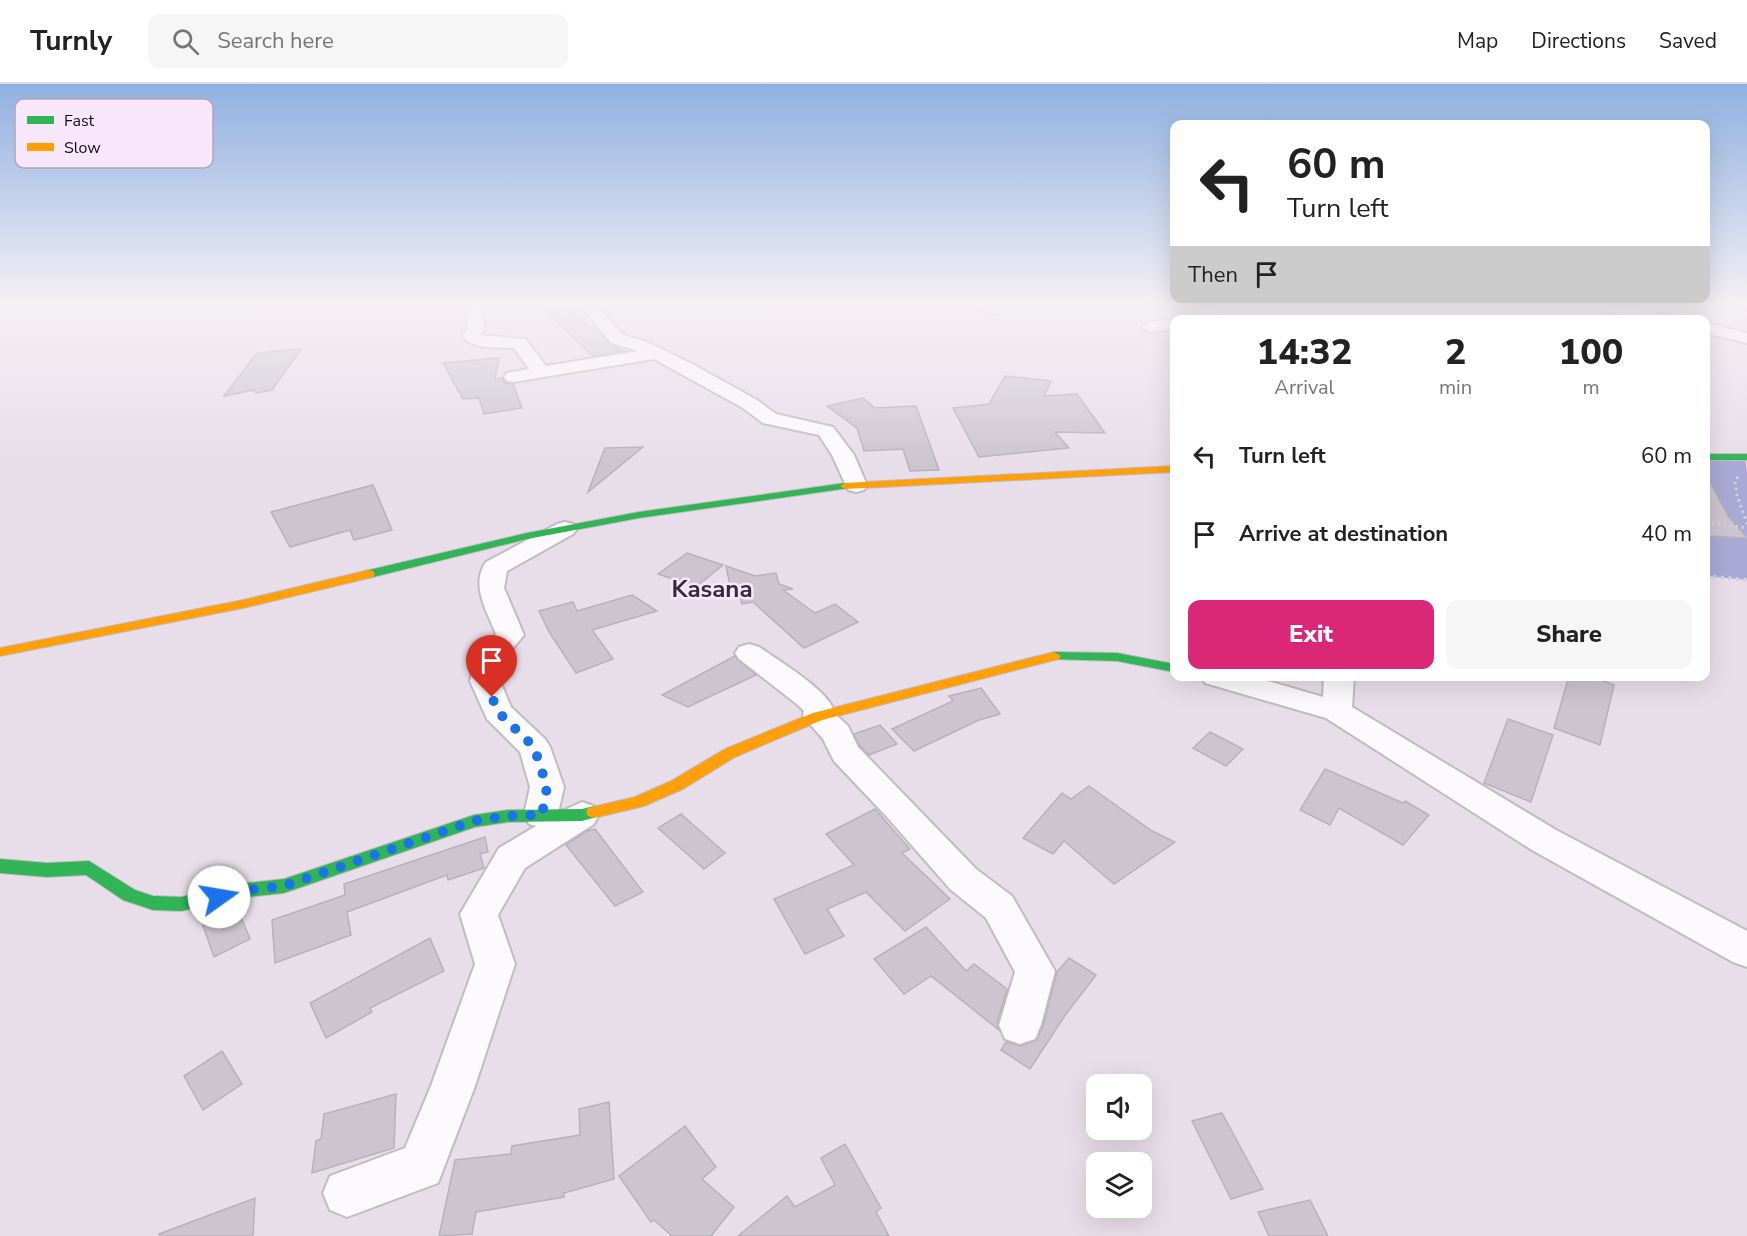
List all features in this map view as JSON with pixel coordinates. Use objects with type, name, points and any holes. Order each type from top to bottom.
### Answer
[{"type":"main road","points":[[1710,457],[1747,457]]},
{"type":"main road","points":[[0,652],[243,604],[527,536],[639,514],[856,485],[1170,469]]},
{"type":"main road","points":[[0,866],[47,870],[89,868],[129,895],[153,903],[181,904],[239,891],[284,886],[474,821],[508,816],[582,815],[648,798],[677,785],[730,753],[818,716],[1055,656],[1118,657],[1170,667]]},
{"type":"street","points":[[529,356],[541,372]]},
{"type":"street","points":[[513,377],[645,356]]},
{"type":"street","points":[[659,356],[750,404],[770,419],[826,431],[843,455],[856,485]]},
{"type":"street","points":[[542,815],[547,787],[534,747],[498,712],[485,681],[490,657],[510,635],[491,588],[495,567],[565,529]]},
{"type":"street","points":[[749,654],[809,698],[819,709],[818,716],[837,734],[845,753],[900,809],[963,879],[999,907],[1035,971],[1020,1025]]},
{"type":"street","points":[[1232,681],[1337,711],[1544,840],[1747,950]]},
{"type":"street","points":[[1337,711],[1339,681]]},
{"type":"street","points":[[346,1193],[421,1166],[453,1086],[495,964],[480,914],[512,858],[582,815]]},
{"type":"path","points":[[1710,522],[1747,526],[1735,481],[1742,472],[1725,457]]},
{"type":"path","points":[[1710,576],[1747,580]]},
{"type":"water","points":[[1745,457],[1747,580],[1710,576],[1710,458]]},
{"type":"building","points":[[255,356],[296,356],[272,390],[256,393],[254,390],[224,396]]},
{"type":"building","points":[[499,358],[495,379],[502,378],[505,383],[513,384],[522,408],[484,414],[479,398],[463,399],[443,363]]},
{"type":"building","points":[[1005,376],[1051,381],[1044,396],[1077,394],[1105,433],[1055,432],[1069,448],[979,457],[953,408],[989,404]]},
{"type":"building","points":[[863,398],[875,408],[916,406],[939,470],[910,471],[903,449],[864,451],[857,428],[827,406]]},
{"type":"building","points":[[643,447],[588,492],[605,448]]},
{"type":"building","points":[[1710,482],[1728,516],[1747,538],[1710,536]]},
{"type":"building","points":[[373,485],[392,530],[354,540],[350,530],[290,547],[271,512]]},
{"type":"building","points":[[687,553],[723,565],[696,587],[658,574]]},
{"type":"building","points":[[726,566],[755,576],[776,573],[779,584],[793,589],[783,590],[815,613],[835,604],[858,622],[804,648],[753,602],[742,604],[740,595],[732,596]]},
{"type":"building","points":[[632,595],[657,611],[592,630],[613,659],[576,673],[549,632],[539,611],[573,602],[577,611]]},
{"type":"building","points":[[735,656],[756,675],[688,707],[662,695]]},
{"type":"building","points":[[1568,681],[1603,681],[1614,685],[1600,745],[1554,728]]},
{"type":"building","points":[[981,688],[1000,714],[979,720],[914,751],[892,729],[953,701],[949,696]]},
{"type":"building","points":[[1508,719],[1553,735],[1531,802],[1484,783]]},
{"type":"building","points":[[880,725],[897,744],[869,755],[860,746],[854,734]]},
{"type":"building","points":[[1210,732],[1243,749],[1226,766],[1193,748]]},
{"type":"building","points":[[1325,769],[1403,803],[1405,801],[1429,815],[1403,845],[1339,808],[1330,825],[1300,810]]},
{"type":"building","points":[[1089,786],[1152,831],[1175,842],[1114,884],[1064,841],[1053,854],[1023,838],[1062,793],[1071,799]]},
{"type":"building","points":[[875,809],[910,849],[902,853],[950,899],[905,931],[866,892],[827,909],[844,936],[805,954],[774,899],[854,865],[826,834]]},
{"type":"building","points":[[681,814],[725,853],[704,869],[658,828]]},
{"type":"building","points":[[595,829],[643,892],[615,906],[566,845],[587,831]]},
{"type":"building","points":[[485,837],[488,852],[480,854],[484,868],[448,880],[447,875],[347,912],[351,935],[275,963],[272,920],[345,895],[344,884]]},
{"type":"building","points":[[238,910],[250,939],[214,957],[201,920]]},
{"type":"building","points":[[926,927],[966,971],[974,964],[1007,989],[997,1024],[999,1030],[931,976],[904,994],[874,959]]},
{"type":"building","points":[[430,938],[444,971],[370,1008],[372,1012],[326,1038],[310,1003]]},
{"type":"building","points":[[1069,958],[1096,975],[1066,1014],[1030,1069],[1001,1050],[1006,1042],[1021,1046],[1037,1040],[1043,1026],[1057,972]]},
{"type":"building","points":[[222,1051],[242,1084],[203,1110],[184,1076]]},
{"type":"building","points":[[396,1094],[394,1148],[312,1173],[316,1141],[321,1139],[324,1114]]},
{"type":"building","points":[[609,1102],[614,1179],[564,1193],[564,1197],[476,1212],[472,1234],[439,1236],[455,1160],[511,1154],[512,1146],[580,1135],[579,1109]]},
{"type":"building","points":[[1222,1113],[1263,1189],[1231,1199],[1192,1121]]},
{"type":"building","points":[[685,1126],[716,1167],[702,1179],[734,1207],[711,1236],[672,1236],[654,1220],[651,1222],[619,1176]]},
{"type":"building","points":[[845,1144],[881,1208],[876,1212],[889,1236],[738,1236],[787,1196],[795,1207],[835,1185],[821,1158]]},
{"type":"building","points":[[255,1198],[253,1236],[160,1236],[159,1234]]},
{"type":"building","points":[[1310,1200],[1328,1236],[1269,1236],[1258,1212]]},
{"type":"traffic: fast","points":[[1710,457],[1747,457]]},
{"type":"traffic: fast","points":[[369,574],[527,536],[639,515],[845,486]]},
{"type":"traffic: fast","points":[[1054,656],[1117,657],[1170,667]]},
{"type":"traffic: fast","points":[[0,866],[47,870],[89,868],[129,895],[153,903],[181,904],[239,891],[284,886],[474,821],[508,816],[582,815],[594,812]]},
{"type":"traffic: slow","points":[[845,486],[1170,469]]},
{"type":"traffic: slow","points":[[0,652],[243,604],[369,574]]},
{"type":"traffic: slow","points":[[594,812],[638,802],[677,785],[730,753],[818,716],[1054,656]]},
{"type":"district","name":"Kasana","points":[[712,589]]},
{"type":"route","points":[[219,897],[239,891],[284,886],[474,821],[508,816],[542,815],[547,787],[534,747],[498,712],[492,697]]}]
